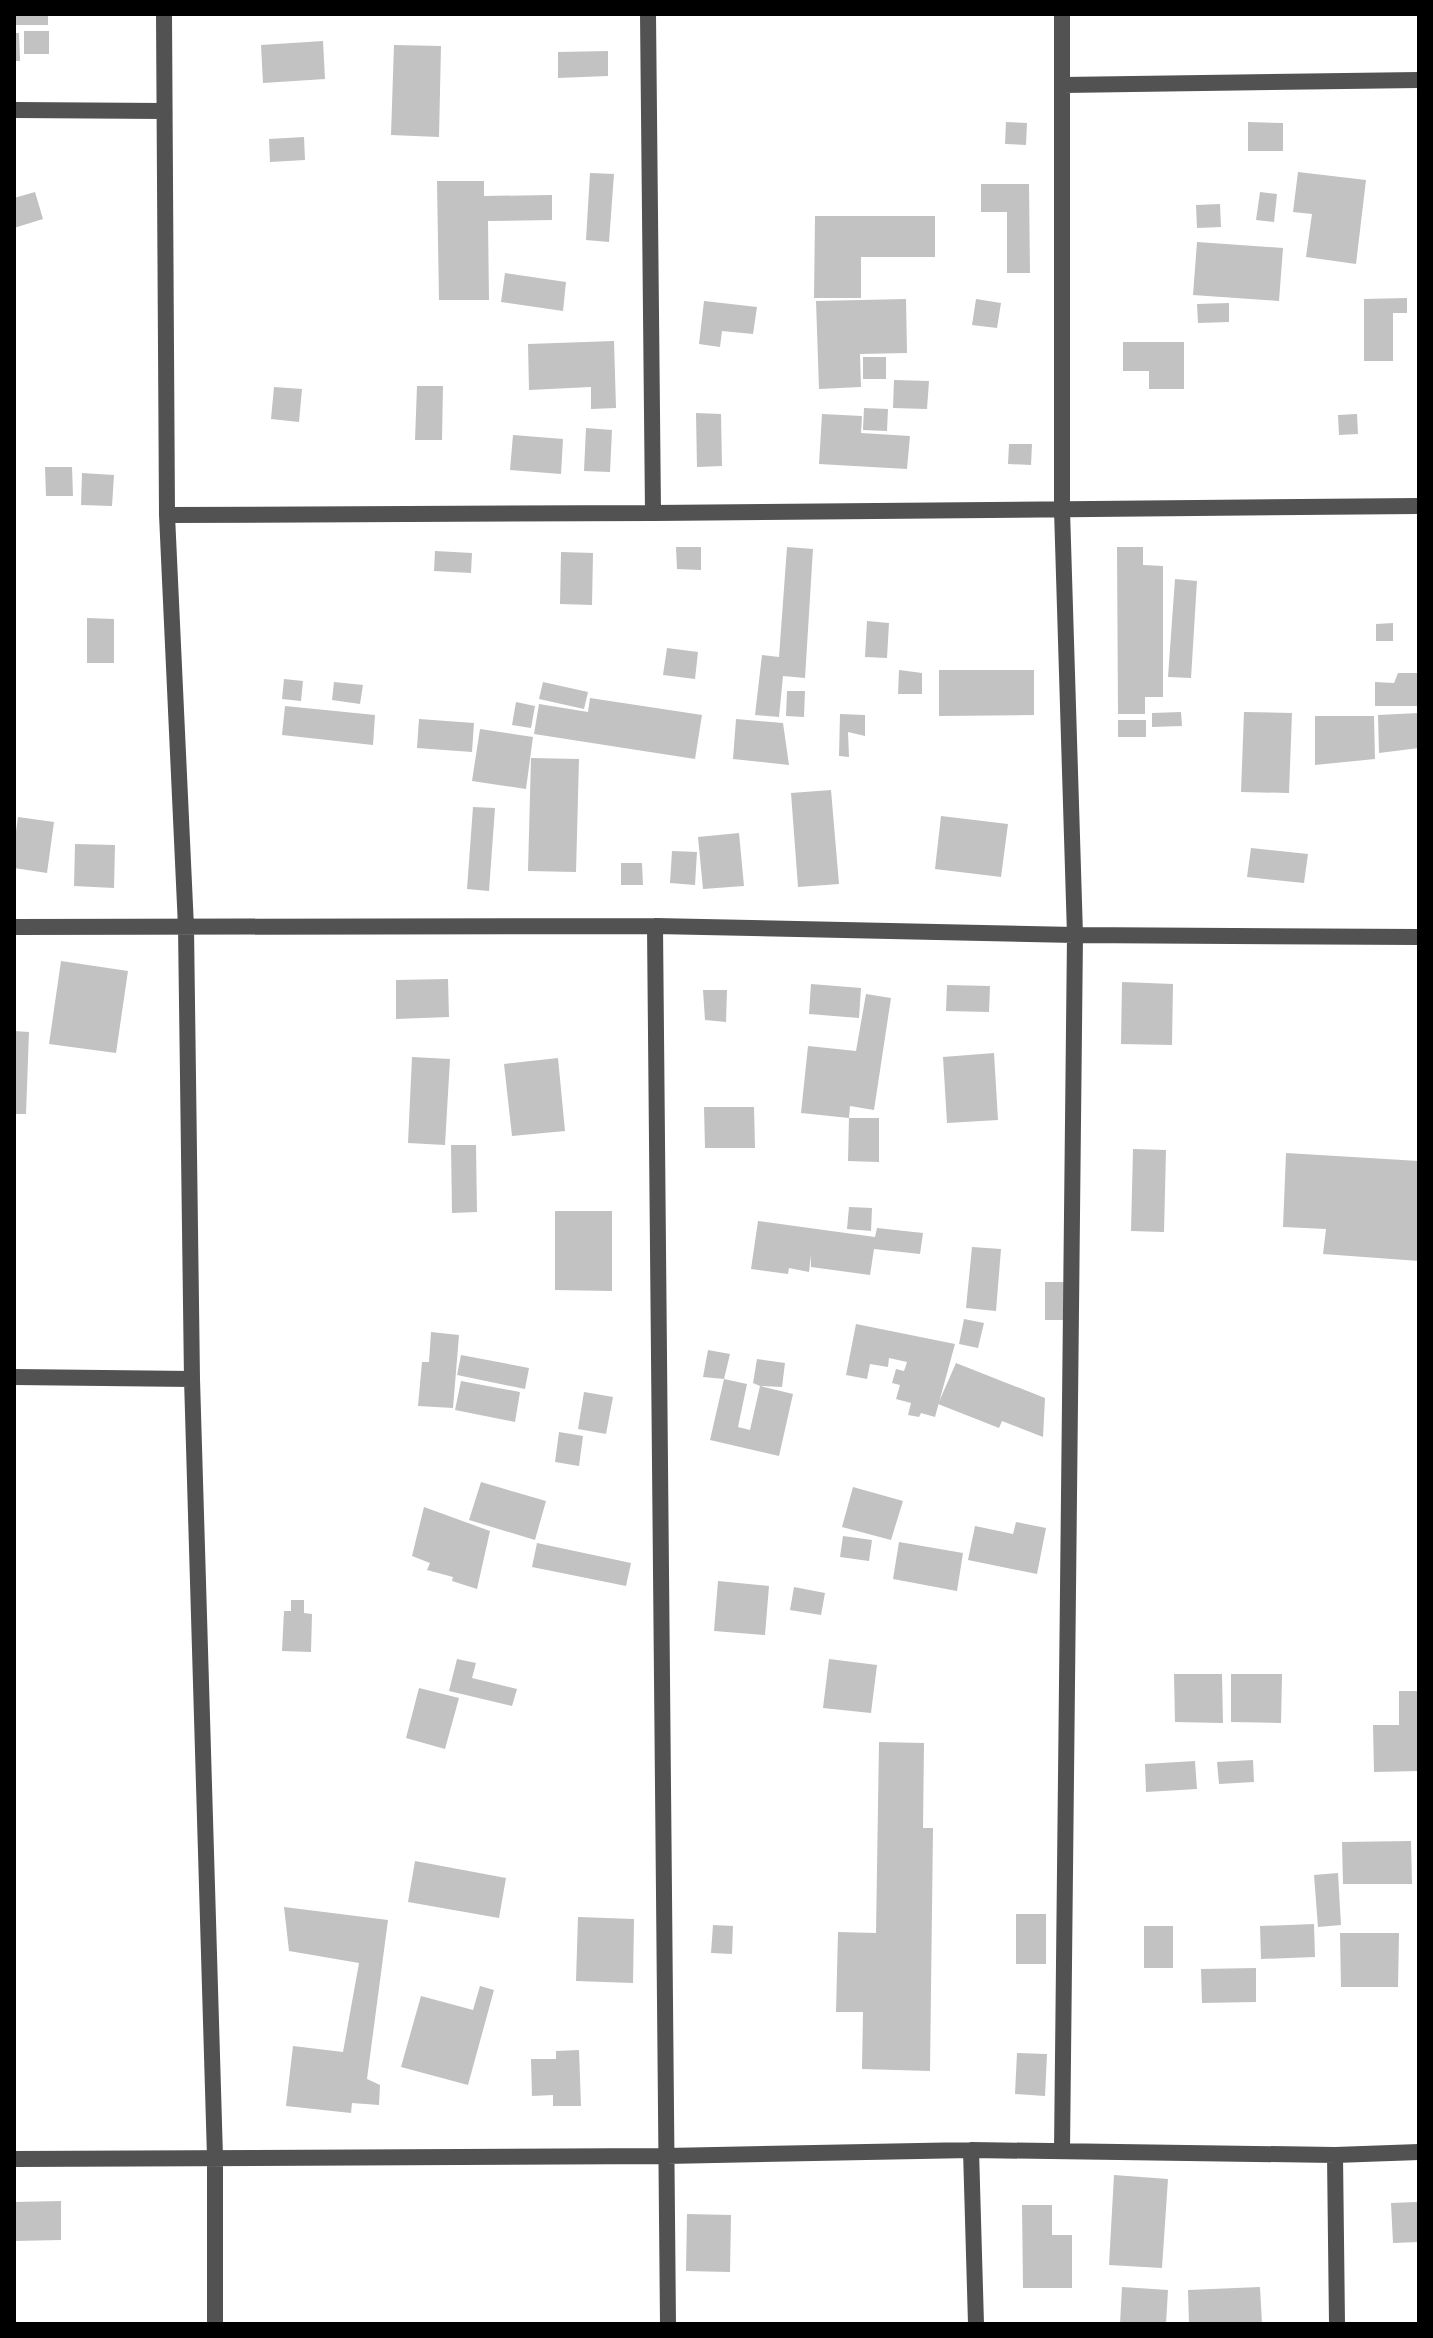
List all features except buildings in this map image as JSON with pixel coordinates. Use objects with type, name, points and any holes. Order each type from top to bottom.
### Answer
[{"type":"street","points":[[164,14],[167,515],[186,927],[192,1379],[215,2157],[215,2324]]},
{"type":"street","points":[[648,14],[653,513]]},
{"type":"street","points":[[1062,14],[1062,510],[1075,935],[1062,2151]]},
{"type":"street","points":[[1063,85],[1419,80]]},
{"type":"street","points":[[14,110],[164,111]]},
{"type":"street","points":[[167,515],[1419,506]]},
{"type":"street","points":[[655,926],[668,2324]]},
{"type":"street","points":[[14,927],[655,926],[1075,935],[1419,937]]},
{"type":"street","points":[[14,1377],[192,1379]]},
{"type":"street","points":[[971,2150],[976,2324]]},
{"type":"street","points":[[14,2159],[666,2156],[971,2150],[1335,2155],[1419,2152]]},
{"type":"street","points":[[1335,2155],[1337,2324]]}]
